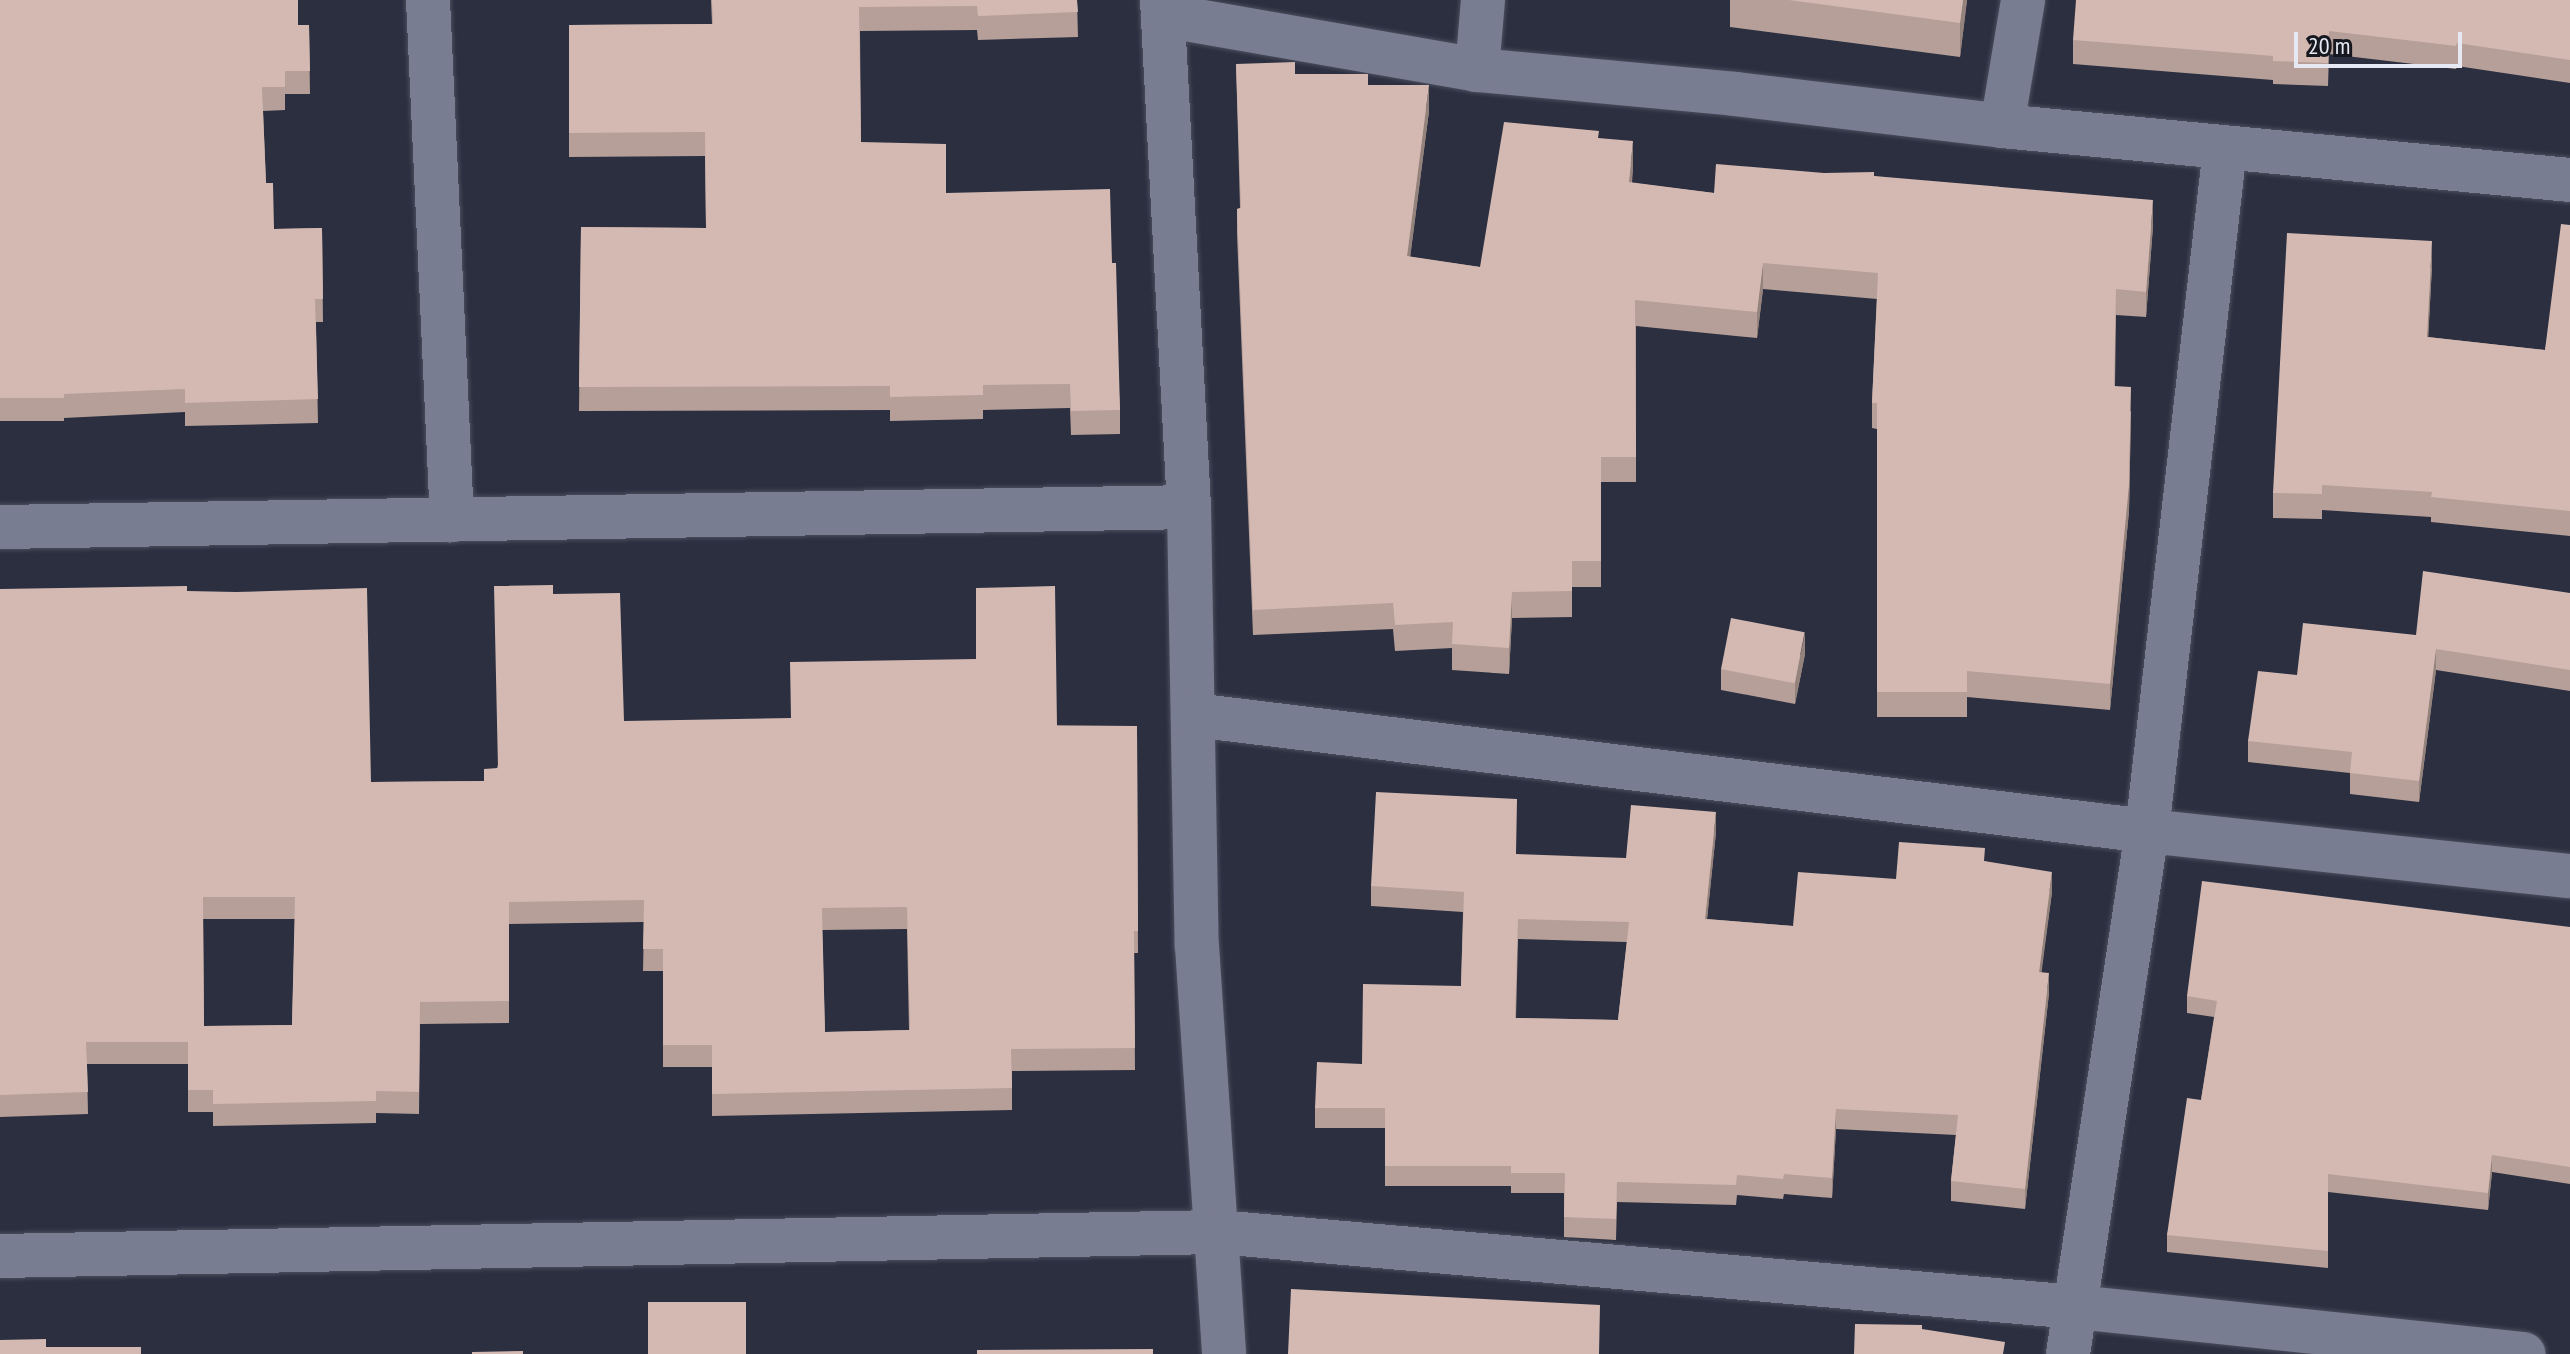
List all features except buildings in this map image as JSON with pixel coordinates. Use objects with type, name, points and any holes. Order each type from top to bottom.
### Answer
[{"type":"street","points":[[428,0],[452,520]]},
{"type":"street","points":[[1477,70],[1483,0]]},
{"type":"street","points":[[2002,126],[2023,0]]},
{"type":"street","points":[[1224,1354],[1197,946],[1189,507],[1163,8],[1477,70],[1735,94],[2002,126],[2570,180]]},
{"type":"street","points":[[2068,1354],[2147,831],[2225,148]]},
{"type":"street","points":[[0,527],[1189,507]]},
{"type":"street","points":[[1194,715],[2147,831],[2570,876]]},
{"type":"street","points":[[0,1256],[1218,1232],[2076,1307],[2524,1354]]}]
